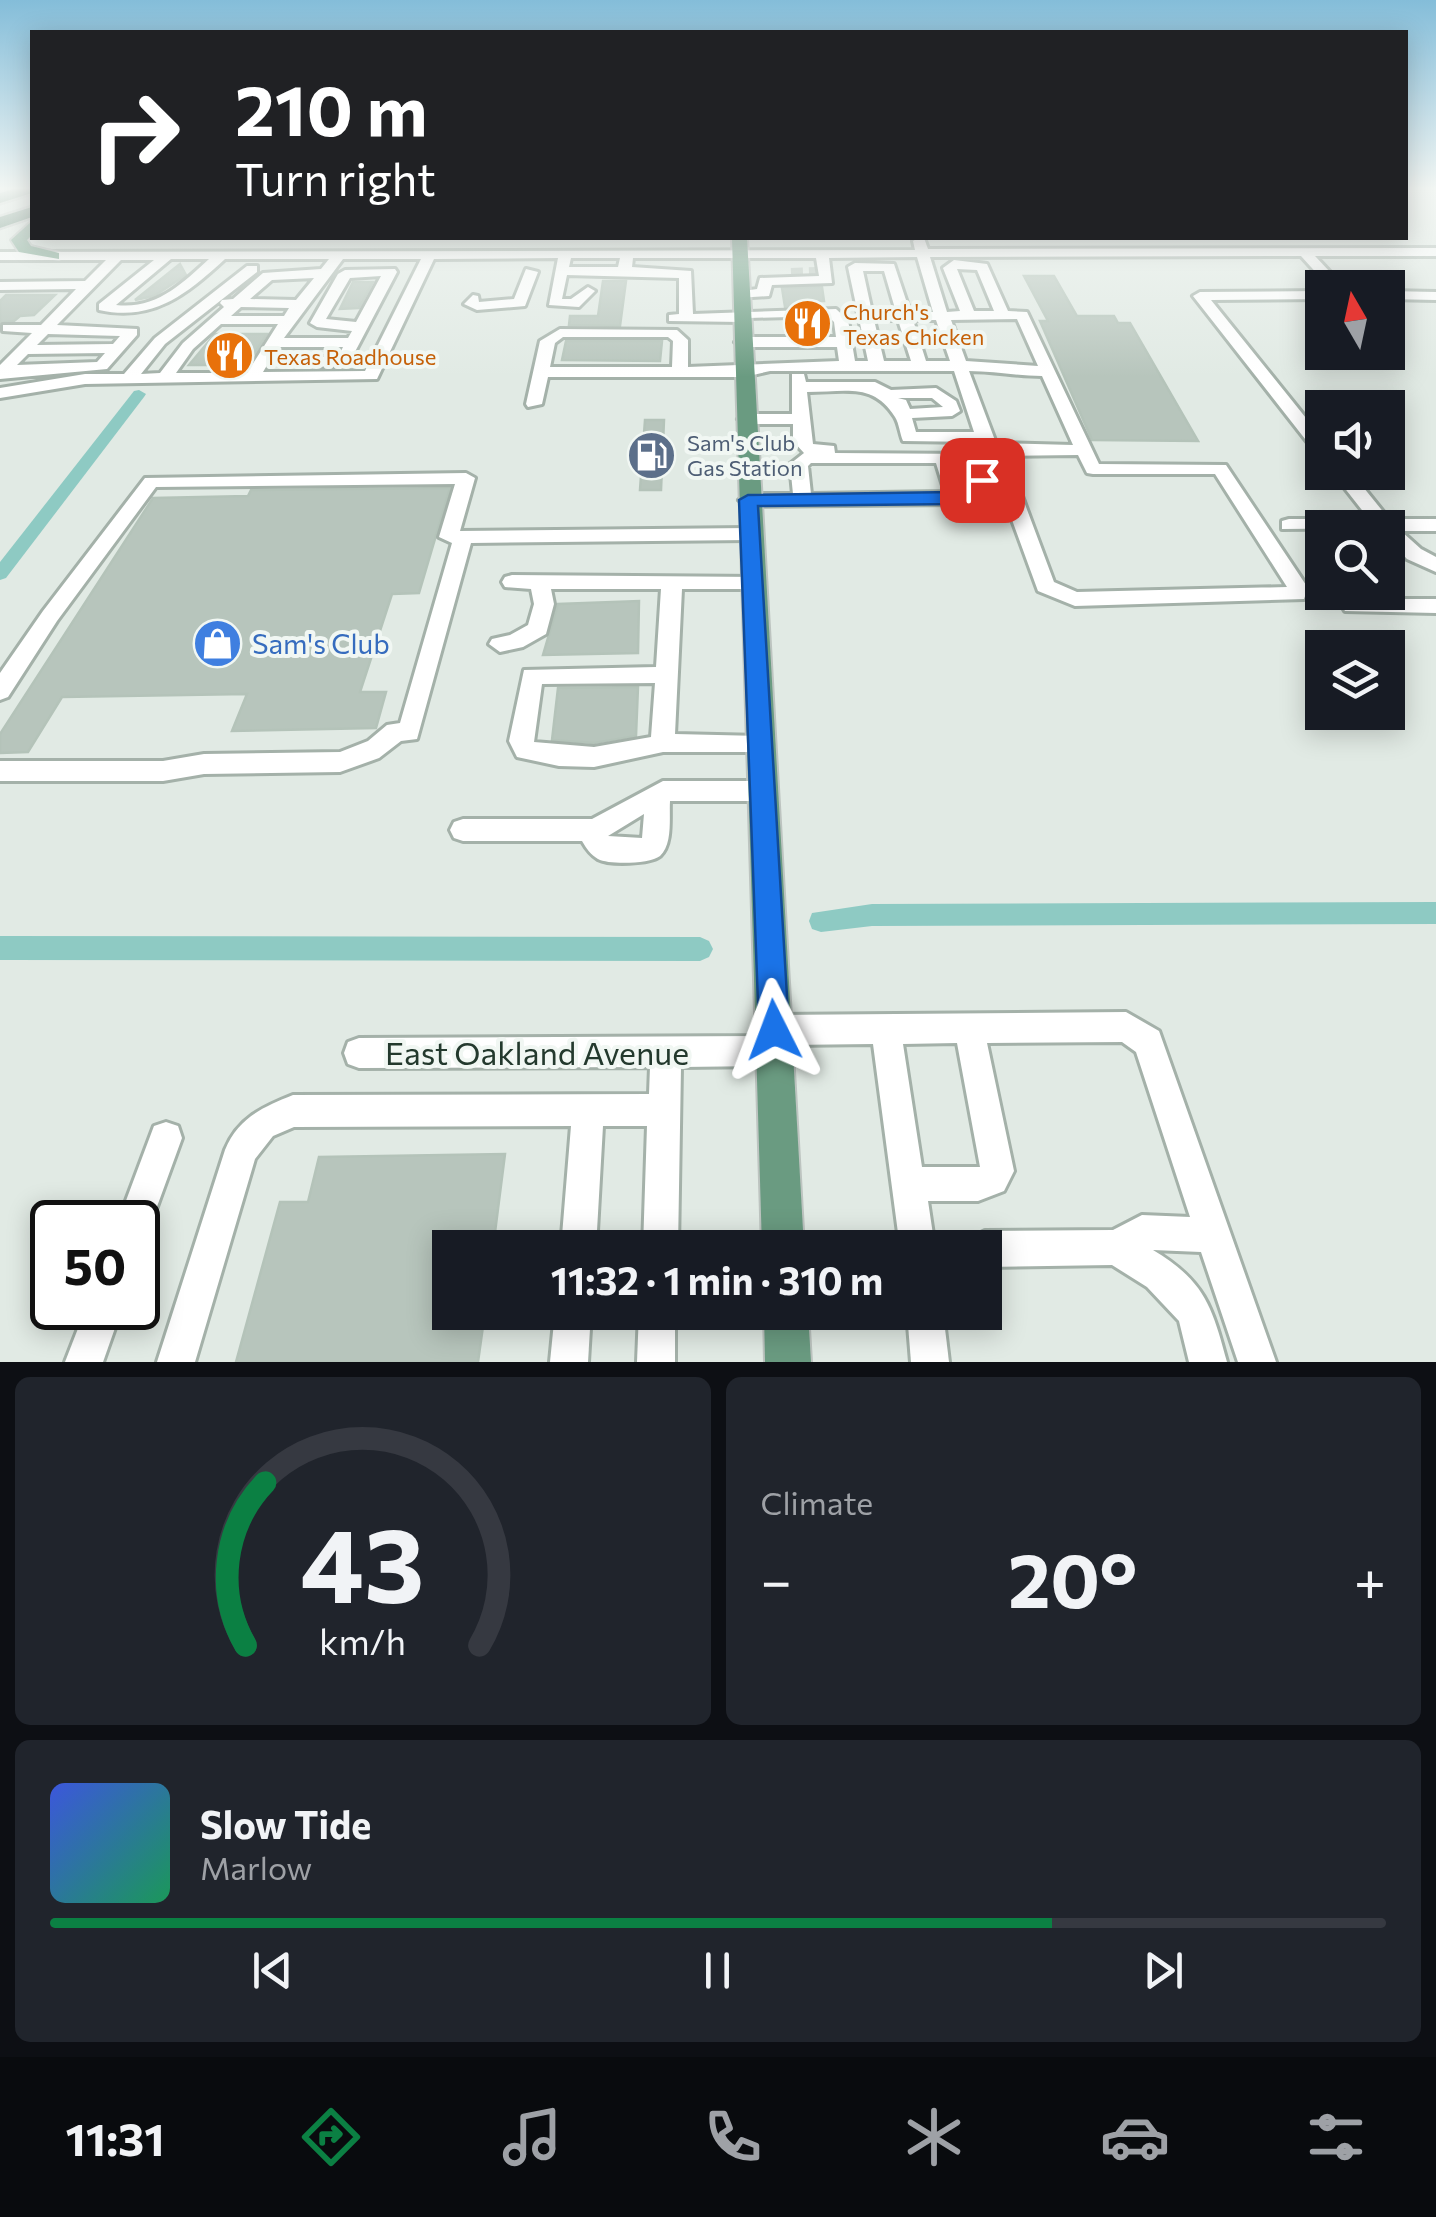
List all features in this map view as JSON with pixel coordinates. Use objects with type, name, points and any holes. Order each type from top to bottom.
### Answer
[{"type":"main road","points":[[32,251],[53,256]]},
{"type":"main road","points":[[751,314],[746,419],[749,534],[782,1230]]},
{"type":"main road","points":[[787,1330],[788,1362]]},
{"type":"street","points":[[784,268],[822,266],[894,251]]},
{"type":"street","points":[[866,316],[942,316],[969,316],[1003,316],[1022,316],[1093,469],[1212,467],[1226,472],[1298,588],[1297,594],[1074,599],[1045,586],[962,371],[942,316],[922,251]]},
{"type":"street","points":[[1076,251],[1436,252]]},
{"type":"street","points":[[256,370],[298,304],[340,254]]},
{"type":"street","points":[[256,370],[371,376],[430,254]]},
{"type":"street","points":[[566,254],[556,304],[578,302],[590,281]]},
{"type":"street","points":[[0,256],[628,254],[751,314],[844,342]]},
{"type":"street","points":[[624,271],[628,254]]},
{"type":"street","points":[[1306,254],[1321,270]]},
{"type":"street","points":[[61,312],[104,307],[145,310],[172,299],[222,255]]},
{"type":"street","points":[[128,378],[151,348],[264,255]]},
{"type":"street","points":[[1,372],[117,256]]},
{"type":"street","points":[[104,307],[168,256]]},
{"type":"street","points":[[877,366],[856,267],[861,264],[889,266],[920,366]]},
{"type":"street","points":[[969,316],[950,268],[954,264],[982,267],[1003,316]]},
{"type":"street","points":[[153,267],[186,266],[202,272]]},
{"type":"street","points":[[784,268],[827,280],[822,266]]},
{"type":"street","points":[[541,372],[680,372],[751,314],[784,268]]},
{"type":"street","points":[[751,314],[784,268]]},
{"type":"street","points":[[0,393],[72,380],[165,378],[343,362],[390,272],[327,270],[274,274],[252,288],[188,346],[165,378]]},
{"type":"street","points":[[561,271],[590,281],[624,271],[686,274],[686,318]]},
{"type":"street","points":[[348,272],[316,322],[361,327]]},
{"type":"street","points":[[370,272],[351,275],[329,314],[330,320],[358,318],[378,285],[386,281],[416,281]]},
{"type":"street","points":[[473,299],[471,304],[477,306],[514,306],[523,300],[531,272]]},
{"type":"street","points":[[0,286],[88,285]]},
{"type":"street","points":[[252,288],[310,288]]},
{"type":"street","points":[[1305,295],[1200,296],[1305,428]]},
{"type":"street","points":[[1405,295],[1436,296]]},
{"type":"street","points":[[172,299],[298,304]]},
{"type":"street","points":[[751,314],[770,366],[854,369],[895,385],[936,393],[950,404],[952,411],[903,414],[892,406],[889,395],[876,387],[773,377],[751,314]]},
{"type":"street","points":[[640,318],[828,316],[854,369]]},
{"type":"street","points":[[218,320],[288,320]]},
{"type":"street","points":[[1,372],[84,370],[107,363],[132,332],[10,332]]},
{"type":"street","points":[[534,404],[541,372],[556,362],[566,333],[672,333],[681,340],[680,372]]},
{"type":"street","points":[[274,343],[353,342]]},
{"type":"street","points":[[24,350],[119,348]]},
{"type":"street","points":[[798,382],[877,366],[920,366],[987,377],[1000,371],[1048,371]]},
{"type":"street","points":[[895,385],[962,371]]},
{"type":"street","points":[[798,382],[802,441],[807,449],[903,450],[911,446],[895,385]]},
{"type":"street","points":[[746,419],[800,419]]},
{"type":"street","points":[[909,438],[1084,450]]},
{"type":"street","points":[[748,500],[803,500],[956,498],[978,490],[982,480],[972,460],[807,458],[799,464],[803,500]]},
{"type":"street","points":[[944,458],[956,498]]},
{"type":"street","points":[[904,464],[912,498]]},
{"type":"street","points":[[0,691],[50,616],[151,482],[466,478],[449,537],[749,534]]},
{"type":"street","points":[[1356,490],[1372,510]]},
{"type":"street","points":[[1405,526],[1436,525]]},
{"type":"street","points":[[1288,526],[1305,526]]},
{"type":"street","points":[[0,771],[163,771],[204,764],[340,762],[362,757],[395,732],[408,732],[463,537]]},
{"type":"street","points":[[1405,545],[1436,565]]},
{"type":"street","points":[[512,582],[752,582]]},
{"type":"street","points":[[540,582],[544,604],[538,629],[515,642],[500,644],[522,658],[532,676],[521,741],[526,750],[543,755],[633,754],[663,743],[760,745]]},
{"type":"street","points":[[663,743],[672,582]]},
{"type":"street","points":[[1405,606],[1436,606]]},
{"type":"street","points":[[532,676],[667,675]]},
{"type":"street","points":[[464,830],[595,830],[658,793],[762,790]]},
{"type":"street","points":[[595,830],[594,839],[605,850],[650,849],[655,843],[658,793]]},
{"type":"street","name":"East Oakland Avenue","points":[[359,1053],[666,1052],[886,1029],[1126,1028],[1148,1042],[1258,1362]]},
{"type":"street","points":[[886,1029],[915,1230]]},
{"type":"street","points":[[908,1184],[978,1184],[992,1179],[997,1170],[969,1029]]},
{"type":"street","points":[[661,1230],[666,1052]]},
{"type":"street","points":[[579,1230],[588,1110]]},
{"type":"street","points":[[176,1362],[241,1150],[262,1125],[294,1111],[664,1110]]},
{"type":"street","points":[[144,1200],[166,1138]]},
{"type":"street","points":[[1002,1249],[1116,1247],[1142,1232],[1214,1235]]},
{"type":"street","points":[[1116,1247],[1160,1274],[1195,1311],[1208,1362]]},
{"type":"street","points":[[84,1362],[96,1330]]},
{"type":"street","points":[[569,1362],[572,1330]]},
{"type":"street","points":[[656,1362],[657,1330]]},
{"type":"street","points":[[927,1330],[930,1362]]},
{"type":"building","points":[[180,264],[186,275],[154,296],[135,300]]},
{"type":"building","points":[[1024,276],[1054,276],[1077,316],[1114,316],[1118,323],[1130,323],[1198,441],[1092,440],[1040,321],[1048,321]]},
{"type":"building","points":[[603,281],[626,281],[620,326],[569,325],[570,316],[598,316]]},
{"type":"building","points":[[353,282],[373,282],[359,308],[340,309]]},
{"type":"building","points":[[822,287],[824,301],[814,301],[815,306],[785,307],[782,288]]},
{"type":"building","points":[[6,295],[55,295],[34,315],[0,323],[0,301]]},
{"type":"building","points":[[215,334],[267,334],[247,365],[189,365]]},
{"type":"building","points":[[566,341],[662,341],[660,361],[562,360]]},
{"type":"building","name":"Sam's Club Gas Station","points":[[645,420],[664,420],[661,490],[640,490]]},
{"type":"building","name":"Sam's Club","points":[[450,488],[419,593],[392,594],[360,692],[386,692],[376,728],[232,731],[247,694],[62,697],[28,752],[0,753],[0,734],[153,498],[248,496],[251,490]]},
{"type":"building","points":[[639,601],[638,653],[543,655],[558,604]]},
{"type":"building","points":[[638,687],[636,736],[594,743],[552,740],[558,688]]},
{"type":"building","points":[[505,1154],[495,1230],[432,1230],[432,1330],[482,1330],[478,1362],[236,1362],[280,1202],[308,1202],[319,1157]]},
{"type":"waterway","points":[[0,574],[139,394]]},
{"type":"waterway","points":[[821,921],[872,915],[1436,913]]},
{"type":"waterway","points":[[0,948],[700,949]]},
{"type":"tunnel","points":[[791,274],[819,273]]},
{"type":"place","name":"Church's Texas Chicken","points":[[808,324]]},
{"type":"place","name":"Texas Roadhouse","points":[[229,356]]},
{"type":"place","name":"Sam's Club Gas Station","points":[[652,455]]},
{"type":"place","name":"Sam's Club","points":[[217,643]]},
{"type":"route","points":[[774,1030],[748,500],[956,498],[978,490],[982,480]]}]
